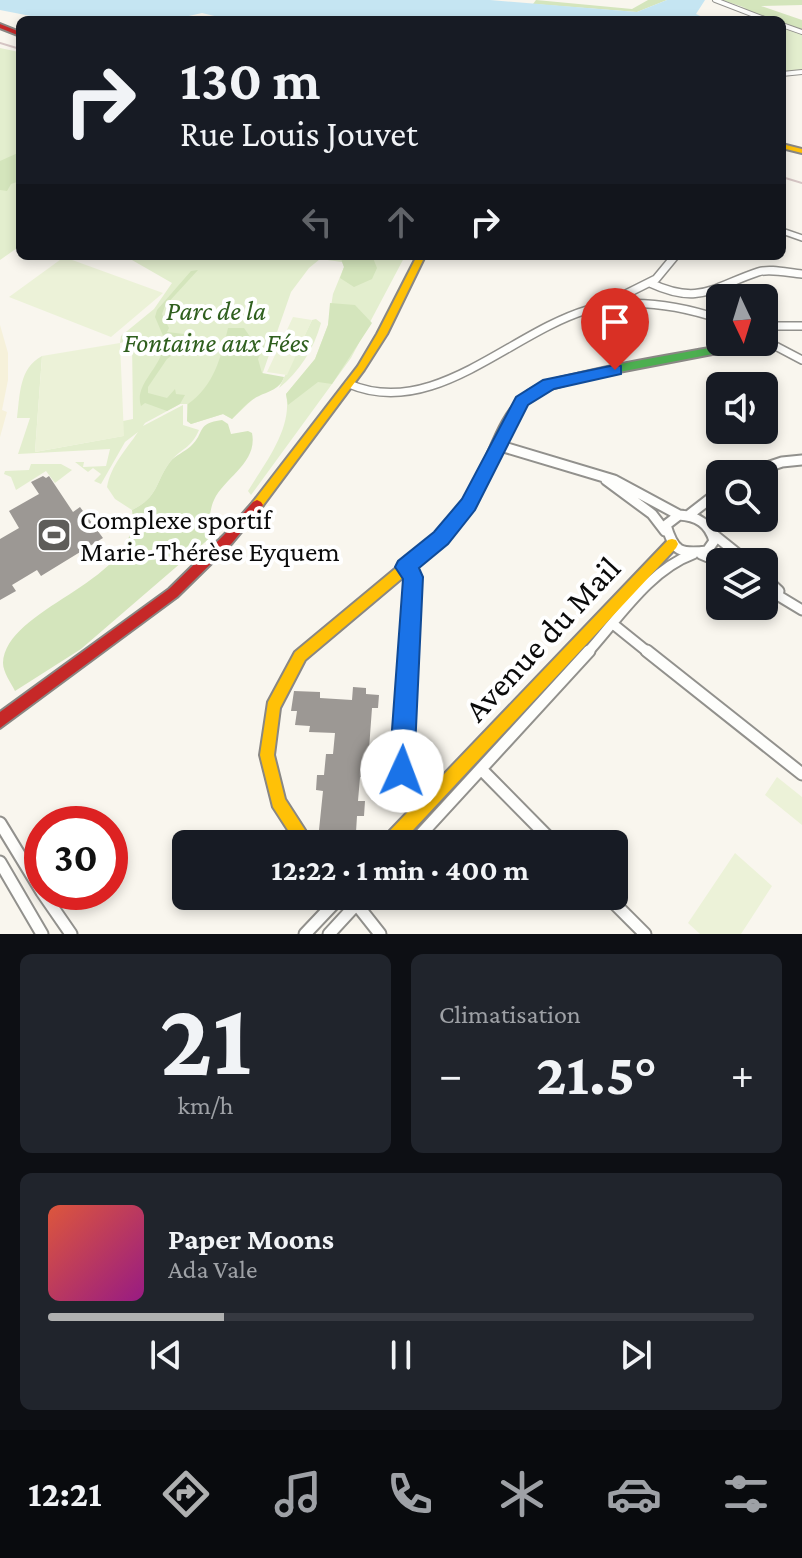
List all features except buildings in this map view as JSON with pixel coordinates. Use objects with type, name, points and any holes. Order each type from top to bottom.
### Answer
[{"type":"street","points":[[715,0],[757,16]]},
{"type":"street","points":[[3,718],[173,593],[253,512],[349,384],[382,334],[419,260]]},
{"type":"street","points":[[623,304],[626,294],[650,283],[672,260]]},
{"type":"street","points":[[650,283],[677,293],[704,293],[721,290],[761,271],[802,274]]},
{"type":"street","points":[[349,384],[372,393],[392,395],[422,390],[571,314],[597,307],[623,304],[688,310],[706,315]]},
{"type":"street","points":[[778,327],[802,326]]},
{"type":"street","points":[[778,347],[802,360]]},
{"type":"street","points":[[297,830],[278,802],[267,755],[268,729],[277,696],[300,656],[441,538],[468,504],[516,408],[543,386],[706,353]]},
{"type":"street","points":[[497,445],[622,483],[706,528]]},
{"type":"street","points":[[778,465],[802,460]]},
{"type":"street","points":[[599,476],[645,509],[672,544],[706,557]]},
{"type":"street","points":[[665,531],[669,521],[706,500]]},
{"type":"street","points":[[697,554],[712,546],[711,532]]},
{"type":"street","points":[[712,532],[731,548]]},
{"type":"street","name":"Avenue du Mail","points":[[402,830],[672,544]]},
{"type":"street","name":"Avenue du Mail","points":[[425,830],[664,569],[697,554]]},
{"type":"street","points":[[405,567],[413,577],[402,771],[408,785],[415,791],[435,795]]},
{"type":"street","points":[[778,590],[788,600]]},
{"type":"street","points":[[778,595],[802,610]]},
{"type":"street","points":[[613,624],[802,774]]},
{"type":"street","points":[[481,769],[541,830]]},
{"type":"street","points":[[0,823],[24,862]]},
{"type":"street","points":[[0,862],[42,934]]},
{"type":"street","points":[[54,910],[71,934]]},
{"type":"street","points":[[305,934],[328,910]]},
{"type":"street","points":[[329,934],[348,910]]},
{"type":"street","points":[[364,910],[380,934]]},
{"type":"street","points":[[621,910],[645,934]]},
{"type":"shaded area","points":[[0,325],[8,353],[8,380],[2,410],[7,412],[0,437]]},
{"type":"green space","points":[[536,0],[632,9],[648,0],[667,0],[637,12],[533,4]]},
{"type":"green space","points":[[722,0],[802,0],[802,5],[761,6],[802,20],[802,31],[786,25],[786,16],[758,16],[734,6],[746,8]]},
{"type":"green space","points":[[786,27],[802,33],[802,70],[786,72]]},
{"type":"green space","points":[[0,48],[16,51],[16,249],[0,260]]},
{"type":"green space","points":[[16,154],[16,182],[7,191],[0,190],[0,161]]},
{"type":"green space","points":[[60,260],[72,260],[163,293],[111,337],[9,297]]},
{"type":"green space","name":"Parc de la Fontaine aux Fées","points":[[132,260],[319,260],[291,292],[254,398],[232,419],[223,414],[191,424],[187,421],[187,404],[180,404],[145,423],[143,426],[183,405],[183,425],[199,430],[193,441],[170,462],[147,500],[132,510],[115,499],[107,487],[115,465],[138,432],[125,442],[101,484],[94,481],[101,474],[93,468],[88,472],[75,462],[84,462],[83,467],[106,466],[110,449],[18,454],[30,418],[17,418],[20,391],[29,368],[42,356],[35,452],[123,436],[123,421],[133,419],[132,340],[120,343],[121,336],[154,309],[172,283]]},
{"type":"green space","name":"Parc de la Fontaine aux Fées","points":[[327,260],[403,260],[351,358],[251,495],[248,491],[282,432],[286,394],[315,359],[328,325],[333,294],[344,267],[342,262]]},
{"type":"green space","points":[[341,260],[374,260],[377,268],[372,279],[354,287],[340,278],[344,267]]},
{"type":"green space","points":[[198,270],[165,306],[162,314],[169,328],[167,332],[184,334],[183,338],[164,338],[155,317],[157,310],[191,271]]},
{"type":"green space","points":[[330,303],[355,305],[372,323],[332,384],[318,382],[288,405],[286,394],[315,359],[328,325]]},
{"type":"green space","points":[[293,317],[312,320],[287,375],[267,372]]},
{"type":"green space","points":[[312,320],[321,323],[310,351],[279,388]]},
{"type":"green space","points":[[228,328],[244,328],[253,341],[264,346],[258,359],[262,373],[284,377],[279,386],[252,400],[232,419],[223,414],[191,424],[187,421],[188,404],[210,380]]},
{"type":"green space","points":[[120,343],[124,436],[35,452],[42,356]]},
{"type":"green space","points":[[173,349],[174,354],[167,359],[148,387],[148,393],[167,398],[175,389],[176,394],[185,395],[180,404],[167,411],[145,403],[141,406],[141,392],[162,351]]},
{"type":"green space","points":[[222,420],[228,424],[231,434],[252,433],[253,444],[246,461],[214,500],[206,525],[211,537],[81,649],[15,691],[3,666],[10,643],[26,625],[97,575],[117,557],[130,535],[132,510],[147,500],[170,462],[191,446],[204,426]]},
{"type":"green space","points":[[31,464],[61,464],[72,470],[55,483],[46,471],[16,490],[5,471],[29,470]]},
{"type":"green space","points":[[777,777],[802,797],[802,825],[765,795]]},
{"type":"green space","points":[[735,853],[772,886],[741,934],[700,934],[688,923]]},
{"type":"water","points":[[0,0],[490,0],[637,12],[667,0],[705,0],[696,14],[700,16],[214,16],[202,13],[189,16],[31,16],[0,10]]},
{"type":"railway","points":[[0,43],[16,48]]},
{"type":"railway","points":[[786,178],[802,183]]},
{"type":"traffic: fast","points":[[489,462],[517,409],[530,394],[543,387],[593,373],[706,352]]},
{"type":"traffic: slow","points":[[786,147],[802,151]]},
{"type":"traffic: slow","points":[[257,505],[361,368],[382,334],[419,260]]},
{"type":"traffic: slow","points":[[297,830],[278,802],[267,755],[273,707],[300,656],[441,538],[468,504],[489,462]]},
{"type":"traffic: slow","points":[[402,830],[672,544]]},
{"type":"traffic: jam","points":[[0,26],[16,32]]},
{"type":"traffic: jam","points":[[0,721],[173,593],[228,539],[257,505]]},
{"type":"place","name":"Complexe sportif Marie-Thérèse Eyquem","points":[[54,535]]},
{"type":"route","points":[[402,771],[413,577],[405,567],[441,538],[468,504],[522,401],[543,386],[615,370]]}]
